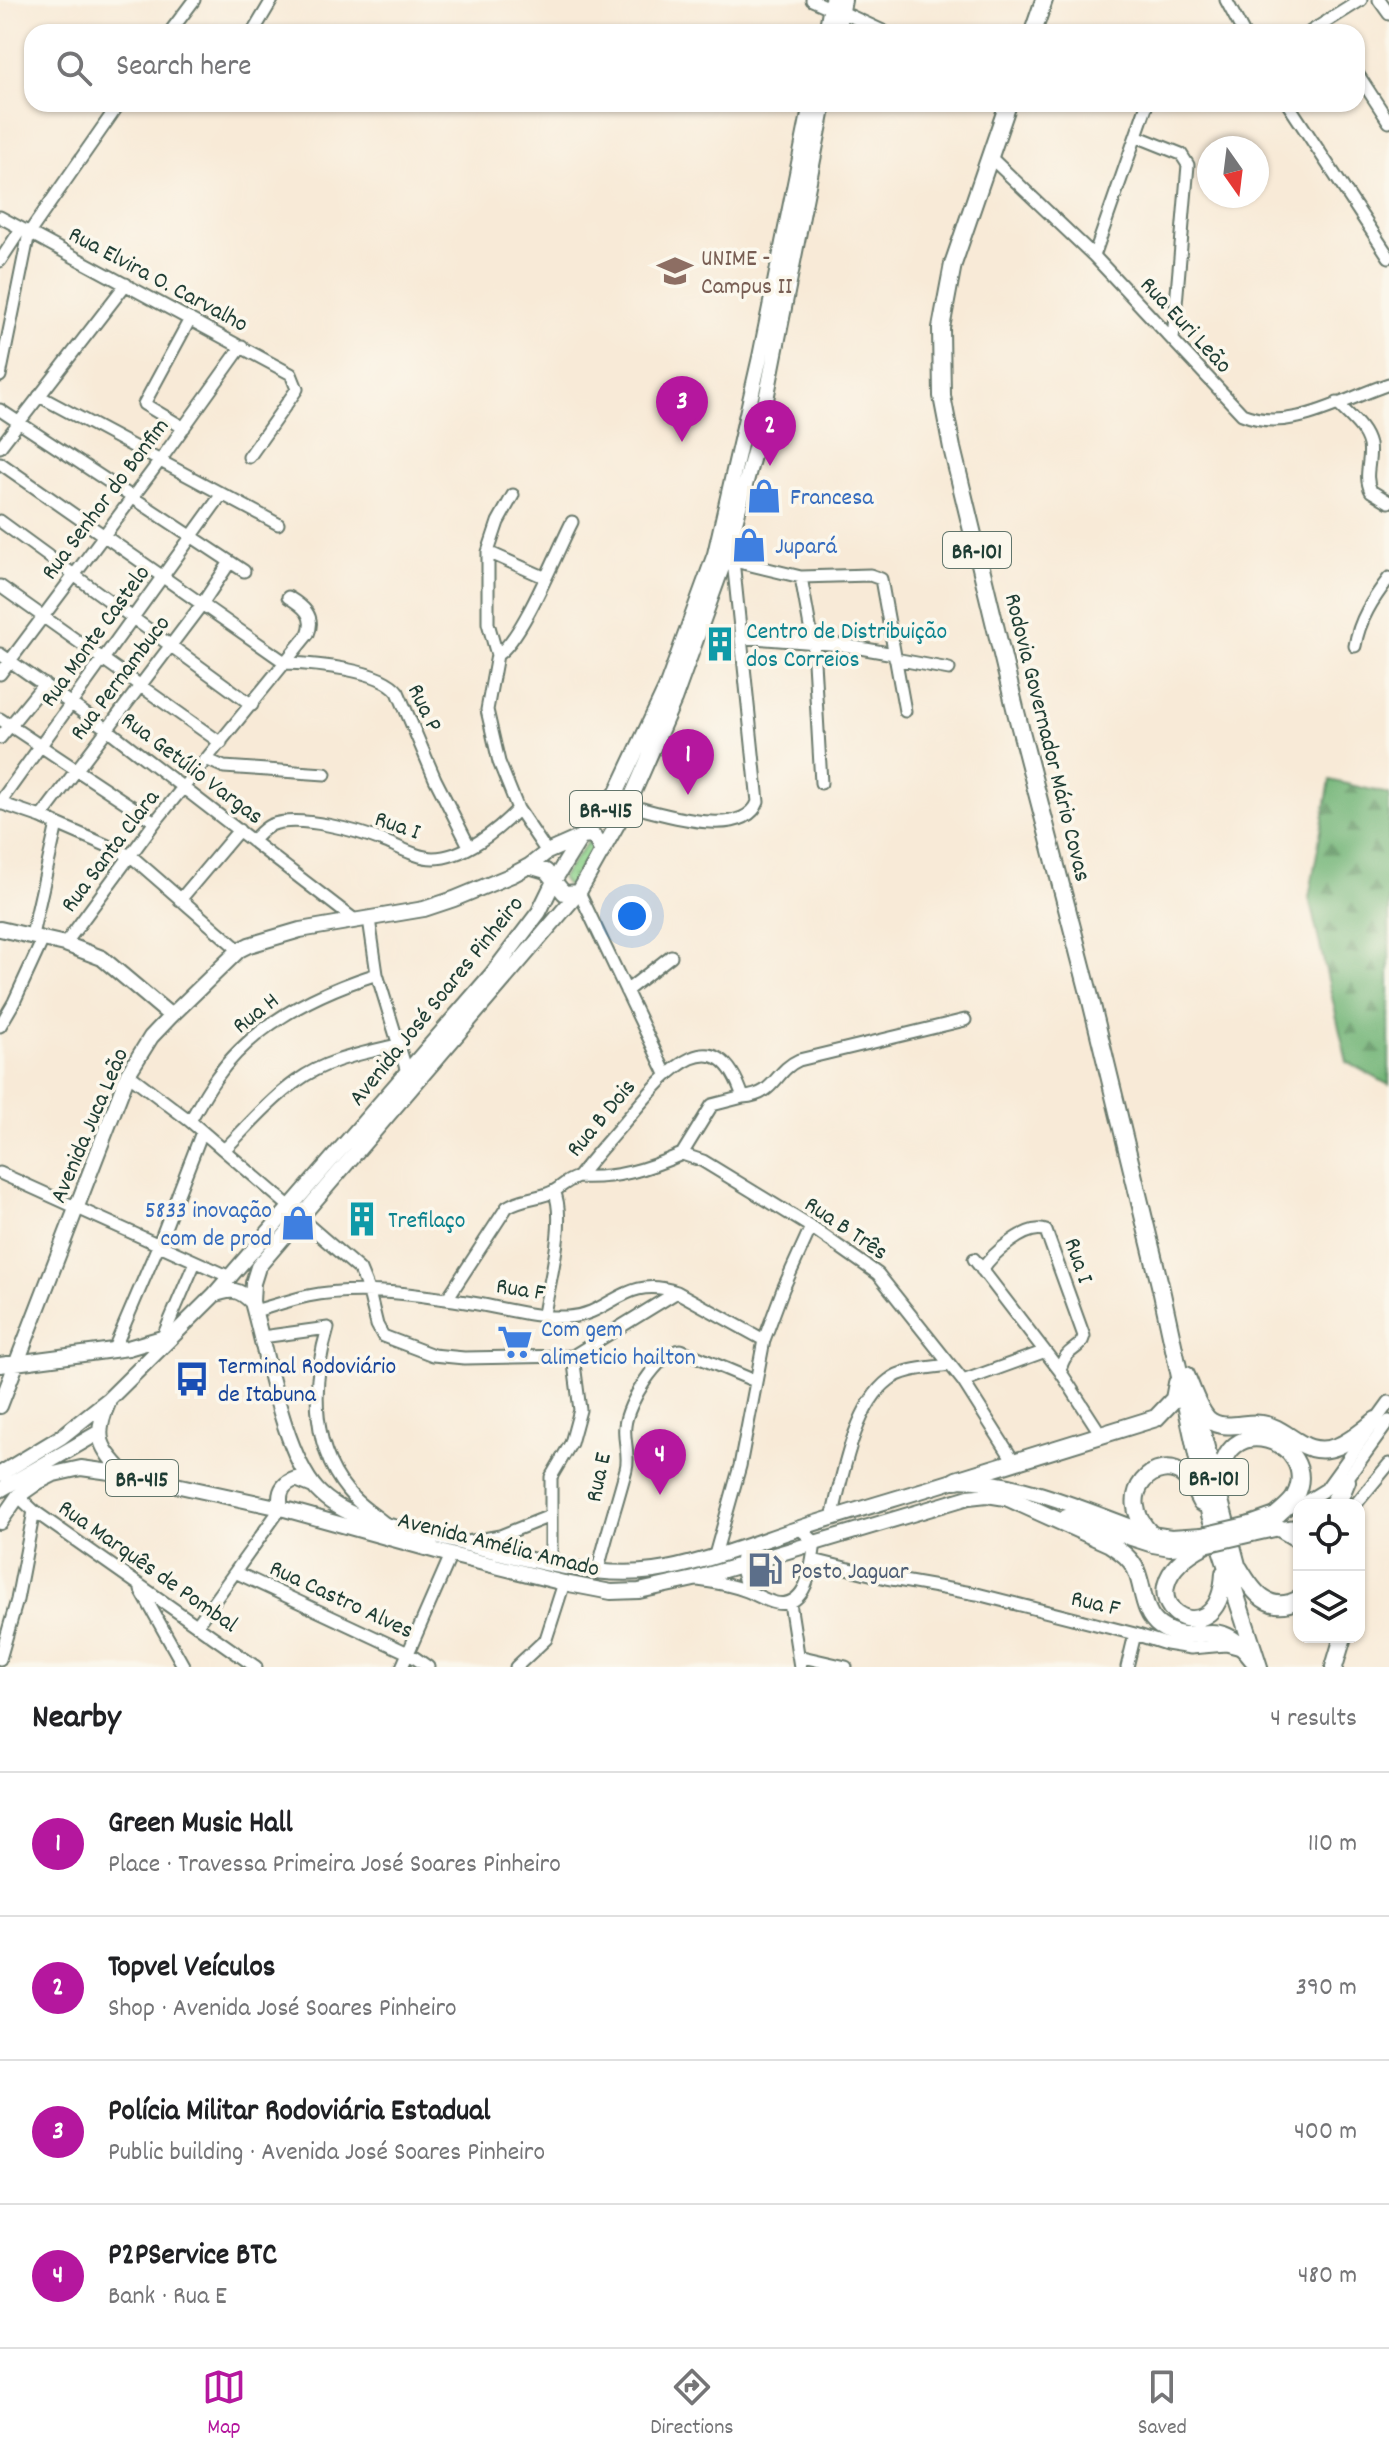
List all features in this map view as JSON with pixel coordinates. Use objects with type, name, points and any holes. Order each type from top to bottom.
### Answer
[{"type":"highway","points":[[1036,24],[1044,0]]},
{"type":"highway","name":"Rodovia Governador Mário Covas","points":[[1005,112],[953,264],[941,328],[942,396],[1016,712],[1090,997],[1182,1376],[1260,1667]]},
{"type":"highway","points":[[1182,1376],[1210,1420],[1220,1425],[1261,1423],[1281,1430],[1302,1445],[1314,1449],[1329,1449],[1348,1443],[1382,1421]]},
{"type":"highway","points":[[956,1480],[1156,1418],[1166,1411],[1174,1399],[1182,1376]]},
{"type":"highway","points":[[1217,1512],[1225,1454],[1238,1443],[1254,1437],[1276,1441],[1288,1449],[1299,1479],[1295,1497],[1278,1521],[1293,1527]]},
{"type":"highway","points":[[1151,1534],[1138,1519],[1135,1505],[1137,1490],[1144,1479],[1155,1472],[1171,1469],[1183,1475],[1217,1512]]},
{"type":"highway","points":[[1340,1499],[1347,1481]]},
{"type":"highway","points":[[1004,1496],[1110,1544],[1125,1554],[1136,1568],[1147,1609],[1157,1624],[1183,1635],[1228,1635],[1260,1667]]},
{"type":"highway","points":[[1203,1540],[1179,1562],[1165,1582],[1168,1605],[1179,1618],[1197,1620],[1212,1614],[1222,1597],[1230,1563]]},
{"type":"highway","points":[[1230,1563],[1266,1602],[1276,1605],[1293,1601]]},
{"type":"highway","points":[[1334,1667],[1341,1643]]},
{"type":"main road","points":[[829,24],[837,5]]},
{"type":"main road","name":"Avenida José Soares Pinheiro","points":[[253,1307],[253,1283],[258,1267],[295,1212],[539,912],[581,837],[617,792],[666,688],[715,554],[760,357],[809,112]]},
{"type":"main road","name":"Avenida José Soares Pinheiro","points":[[109,1399],[295,1212],[579,892],[602,852],[628,805],[674,700],[729,560],[760,430],[822,112]]},
{"type":"main road","points":[[581,837],[594,836],[602,852]]},
{"type":"main road","name":"Avenida Juca Leão","points":[[0,1406],[128,1074],[151,1037],[171,1016],[239,950],[267,938],[424,909],[529,866],[547,852],[581,837]]},
{"type":"main road","points":[[529,866],[540,868],[555,879],[564,893],[579,892]]},
{"type":"main road","points":[[0,929],[65,944],[107,961],[171,1016]]},
{"type":"main road","points":[[214,1295],[234,1289],[244,1294],[253,1307]]},
{"type":"main road","name":"Avenida Amélia Amado","points":[[253,1307],[288,1434],[300,1466],[314,1487],[341,1509],[463,1543],[598,1570],[655,1571],[956,1480]]},
{"type":"main road","points":[[0,1365],[143,1346],[168,1337]]},
{"type":"main road","points":[[114,1349],[124,1356],[136,1374]]},
{"type":"main road","points":[[0,1377],[7,1391]]},
{"type":"main road","points":[[109,1399],[98,1433],[102,1446],[125,1474]]},
{"type":"main road","name":"BR-415","points":[[0,1474],[61,1437],[109,1399]]},
{"type":"main road","points":[[0,1490],[98,1433]]},
{"type":"main road","name":"Avenida Amélia Amado","points":[[0,1522],[18,1496],[38,1482],[81,1468],[125,1474],[281,1508],[564,1583],[625,1592],[694,1579],[969,1497],[1004,1496]]},
{"type":"main road","points":[[281,1508],[280,1495],[285,1484],[296,1479],[314,1487],[312,1508],[302,1515]]},
{"type":"main road","points":[[956,1480],[1008,1484],[1151,1534],[1203,1540]]},
{"type":"main road","points":[[1004,1496],[1170,1548],[1278,1521]]},
{"type":"street","points":[[176,24],[194,0]]},
{"type":"street","points":[[258,24],[272,0]]},
{"type":"street","points":[[812,0],[837,5],[871,24]]},
{"type":"street","points":[[1226,0],[1239,24]]},
{"type":"street","points":[[1332,24],[1361,0]]},
{"type":"street","points":[[1379,0],[1389,14]]},
{"type":"street","points":[[1365,85],[1389,122]]},
{"type":"street","points":[[0,261],[113,112]]},
{"type":"street","points":[[1094,256],[1144,112]]},
{"type":"street","points":[[1293,112],[1387,251]]},
{"type":"street","points":[[1136,136],[1181,154],[1188,165],[1173,339]]},
{"type":"street","name":"Rua Euri Leão","points":[[989,156],[1094,256],[1242,414],[1257,420],[1286,420],[1389,384]]},
{"type":"street","name":"Rua Elvira O. Carvalho","points":[[0,217],[291,374],[297,389],[249,457]]},
{"type":"street","points":[[0,376],[25,231]]},
{"type":"street","points":[[0,447],[126,284]]},
{"type":"street","points":[[184,428],[144,404],[190,319]]},
{"type":"street","name":"Rua Senhor do Bonfim","points":[[0,674],[5,657],[43,617],[242,346]]},
{"type":"street","points":[[39,396],[278,524]]},
{"type":"street","points":[[1337,403],[1365,433],[1369,447],[1367,474],[1371,491],[1389,502]]},
{"type":"street","points":[[0,410],[244,571]]},
{"type":"street","points":[[0,463],[286,663]]},
{"type":"street","name":"Rua Monte Castelo","points":[[0,802],[222,494]]},
{"type":"street","points":[[513,495],[498,522],[488,552],[488,623],[497,655],[488,695],[488,723],[518,809],[547,852]]},
{"type":"street","points":[[0,521],[252,705]]},
{"type":"street","points":[[497,655],[505,649],[526,615],[572,522]]},
{"type":"street","points":[[488,552],[544,577]]},
{"type":"street","points":[[628,805],[701,823],[745,817],[755,810],[758,802],[741,637],[729,560],[801,577],[878,576],[905,711]]},
{"type":"street","name":"Rua Pernambuco","points":[[41,817],[202,604],[230,562]]},
{"type":"street","points":[[801,577],[813,644],[821,783]]},
{"type":"street","points":[[1355,646],[1360,624],[1389,578]]},
{"type":"street","points":[[0,586],[221,743]]},
{"type":"street","name":"Rua Santa Clara","points":[[65,944],[155,822],[286,663],[312,626],[306,609],[288,597]]},
{"type":"street","points":[[741,637],[843,645],[949,669]]},
{"type":"street","name":"Rua Getúlio Vargas","points":[[5,657],[107,729],[252,841],[362,920]]},
{"type":"street","name":"Rua P","points":[[286,663],[325,666],[391,683],[398,692],[435,779],[469,846]]},
{"type":"street","points":[[0,738],[5,723],[44,684]]},
{"type":"street","points":[[5,723],[155,822]]},
{"type":"street","points":[[208,760],[224,767],[325,774]]},
{"type":"street","points":[[0,802],[131,856],[239,950]]},
{"type":"street","name":"Rua I","points":[[252,841],[273,824],[315,823],[378,839],[423,857],[446,856],[493,831],[518,809]]},
{"type":"street","points":[[0,1026],[14,1002],[38,937],[57,824]]},
{"type":"street","points":[[180,900],[239,830]]},
{"type":"street","points":[[579,892],[666,1074]]},
{"type":"street","points":[[362,920],[407,1072]]},
{"type":"street","points":[[626,991],[671,956]]},
{"type":"street","name":"Rua H","points":[[190,1121],[217,1076],[260,1033],[312,998],[377,974]]},
{"type":"street","points":[[578,1177],[608,1178],[631,1174],[682,1154],[712,1105],[768,1091],[785,1070],[799,1060],[965,1020]]},
{"type":"street","points":[[224,1150],[296,1081],[327,1065],[397,1045]]},
{"type":"street","name":"Rua B Dois","points":[[447,1299],[507,1207],[521,1199],[554,1191],[564,1181],[578,1177],[666,1074],[690,1057],[710,1056],[727,1064],[736,1075],[743,1097]]},
{"type":"street","points":[[128,1074],[190,1121],[360,1270],[381,1334],[415,1350],[456,1357],[573,1356],[677,1292]]},
{"type":"street","points":[[114,1349],[202,1132]]},
{"type":"street","name":"Rua B Três","points":[[682,1154],[703,1161],[811,1227],[886,1282],[963,1381],[1015,1463]]},
{"type":"street","points":[[0,1173],[230,1277]]},
{"type":"street","points":[[544,1314],[557,1230],[558,1201],[554,1191]]},
{"type":"street","points":[[715,1555],[740,1466],[764,1340],[811,1227]]},
{"type":"street","name":"Rua I","points":[[982,1270],[1007,1243],[1037,1229],[1046,1231],[1084,1336],[1082,1343],[1065,1354],[1060,1371]]},
{"type":"street","points":[[974,1259],[1060,1371],[1102,1436]]},
{"type":"street","name":"Avenida José Soares Pinheiro","points":[[168,1337],[195,1262]]},
{"type":"street","name":"Rua F","points":[[253,1307],[310,1296],[369,1292],[447,1299],[544,1314],[582,1315],[623,1293],[662,1287],[677,1292],[764,1340]]},
{"type":"street","points":[[262,1337],[328,1328],[315,1388],[327,1457],[354,1498],[386,1524]]},
{"type":"street","name":"Rua E","points":[[598,1570],[627,1467],[624,1427],[635,1396],[664,1358],[670,1352],[681,1350],[755,1381]]},
{"type":"street","points":[[963,1381],[1043,1352]]},
{"type":"street","points":[[551,1563],[551,1477],[571,1443],[580,1410],[573,1356]]},
{"type":"street","points":[[832,1518],[854,1435],[879,1391],[888,1380],[898,1375],[949,1365]]},
{"type":"street","points":[[1333,1499],[1347,1481],[1382,1421],[1389,1402]]},
{"type":"street","points":[[1309,1499],[1326,1489],[1382,1421]]},
{"type":"street","points":[[1360,1499],[1389,1464]]},
{"type":"street","name":"Rua Marquês de Pombal","points":[[18,1496],[34,1511],[256,1667]]},
{"type":"street","points":[[197,1625],[281,1508]]},
{"type":"street","points":[[1278,1521],[1293,1510]]},
{"type":"street","points":[[0,1659],[17,1600],[34,1511]]},
{"type":"street","points":[[463,1543],[500,1536],[550,1516]]},
{"type":"street","points":[[525,1528],[538,1530],[550,1545]]},
{"type":"street","points":[[694,1579],[748,1591],[779,1604],[790,1603],[801,1594],[813,1560],[815,1542],[799,1528]]},
{"type":"street","points":[[748,1591],[740,1565],[741,1555],[754,1543]]},
{"type":"street","points":[[402,1667],[451,1555]]},
{"type":"street","name":"Rua F","points":[[813,1560],[886,1578],[977,1594],[1166,1644],[1191,1648],[1226,1645],[1246,1651]]},
{"type":"street","name":"Rua Castro Alves","points":[[235,1572],[408,1653],[428,1667]]},
{"type":"street","points":[[516,1667],[546,1639],[564,1583]]},
{"type":"street","points":[[139,1586],[184,1667]]},
{"type":"street","points":[[790,1603],[799,1662],[846,1667]]},
{"type":"street","points":[[1127,1667],[1135,1634]]},
{"type":"green space","points":[[1330,780],[1389,794],[1389,1085],[1347,1062],[1309,898]]},
{"type":"green space","points":[[589,840],[597,849],[577,885],[568,887],[561,878]]},
{"type":"place","name":"UNIME - Campus II","points":[[675,271]]},
{"type":"place","name":"Polícia Militar Rodoviária Estadual","points":[[682,442]]},
{"type":"place","name":"Topvel Veículos","points":[[770,466]]},
{"type":"place","name":"Francesa","points":[[764,496]]},
{"type":"place","name":"Jupará","points":[[749,545]]},
{"type":"place","name":"Centro de Distribuição dos Correios","points":[[720,644]]},
{"type":"place","name":"Green Music Hall","points":[[688,795]]},
{"type":"place","name":"Trefilaço","points":[[362,1219]]},
{"type":"place","name":"5833 inovação com de prod","points":[[298,1223]]},
{"type":"place","name":"Com gem alimeticio hailton","points":[[515,1342]]},
{"type":"place","name":"Terminal Rodoviário de Itabuna","points":[[192,1379]]},
{"type":"place","name":"P2PService BTC","points":[[660,1495]]},
{"type":"place","name":"Posto Jaguar","points":[[765,1570]]}]
